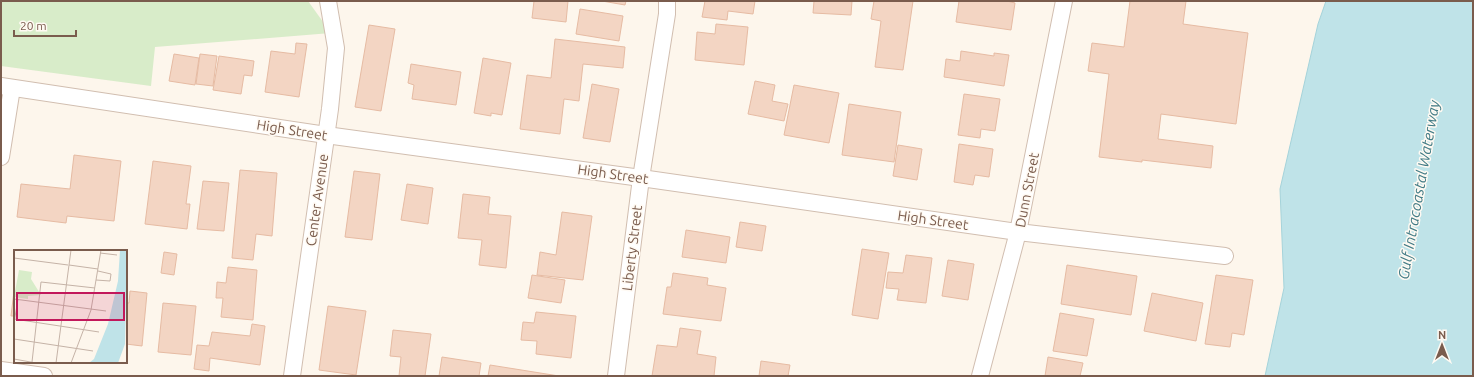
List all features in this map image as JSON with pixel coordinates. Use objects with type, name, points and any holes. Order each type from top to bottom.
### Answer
[{"type":"street","name":"Center Avenue","points":[[292,376],[330,109],[336,48],[328,1]]},
{"type":"street","name":"Liberty Street","points":[[616,376],[641,178],[667,14],[667,1]]},
{"type":"street","name":"Dunn Street","points":[[980,376],[1018,232],[1064,1]]},
{"type":"street","name":"High Street","points":[[6,87],[326,135],[1018,232],[1225,256]]},
{"type":"street","points":[[1,157],[6,87]]},
{"type":"street","points":[[1,370],[44,376]]},
{"type":"green space","points":[[1,1],[308,1],[331,33],[155,47],[151,86],[1,66]]},
{"type":"water","name":"Gulf Intracoastal Waterway","points":[[1326,1],[1473,1],[1473,376],[1265,376],[1284,288],[1280,189],[1318,24]]},
{"type":"building","points":[[534,1],[568,1],[566,22],[532,18]]},
{"type":"building","points":[[602,1],[626,1],[625,5]]},
{"type":"building","points":[[705,1],[755,1],[753,14],[728,11],[727,20],[702,17]]},
{"type":"building","points":[[814,1],[852,1],[851,15],[813,13]]},
{"type":"building","points":[[874,1],[913,1],[903,70],[875,67],[881,21],[871,19]]},
{"type":"building","points":[[959,1],[1007,1],[1015,3],[1011,30],[956,22]]},
{"type":"building","points":[[1130,1],[1186,1],[1183,24],[1248,33],[1236,124],[1161,114],[1158,139],[1213,146],[1211,168],[1142,160],[1142,162],[1099,157],[1109,74],[1088,71],[1092,43],[1124,47]]},
{"type":"building","points":[[580,9],[623,16],[619,41],[576,34]]},
{"type":"building","points":[[716,24],[748,27],[744,65],[695,60],[697,32],[715,34]]},
{"type":"building","points":[[369,25],[395,29],[381,111],[355,107]]},
{"type":"building","points":[[555,39],[625,47],[623,68],[583,64],[579,101],[564,99],[560,134],[520,129],[527,75],[551,78]]},
{"type":"building","points":[[296,43],[307,44],[299,97],[265,92],[271,51],[295,54]]},
{"type":"building","points":[[961,51],[994,56],[994,53],[1009,55],[1004,86],[944,77],[946,59],[960,61]]},
{"type":"building","points":[[174,54],[199,58],[195,85],[169,81]]},
{"type":"building","points":[[200,54],[217,56],[213,86],[196,84]]},
{"type":"building","points":[[219,56],[254,61],[252,76],[244,75],[241,94],[213,90]]},
{"type":"building","points":[[483,58],[511,63],[502,115],[491,113],[491,116],[474,113]]},
{"type":"building","points":[[411,64],[461,72],[456,105],[412,99],[414,85],[408,83]]},
{"type":"building","points":[[755,81],[775,85],[772,101],[788,104],[784,121],[748,114]]},
{"type":"building","points":[[592,84],[619,89],[610,142],[583,138]]},
{"type":"building","points":[[794,85],[839,93],[829,143],[784,135]]},
{"type":"building","points":[[964,94],[1000,99],[995,131],[981,129],[980,138],[958,135]]},
{"type":"building","points":[[849,104],[901,112],[894,162],[842,155]]},
{"type":"building","points":[[959,144],[993,149],[989,177],[975,175],[973,185],[954,182]]},
{"type":"building","points":[[898,145],[922,149],[917,180],[893,176]]},
{"type":"building","points":[[74,155],[121,161],[114,221],[67,216],[66,223],[17,217],[21,184],[70,189]]},
{"type":"building","points":[[153,161],[191,166],[186,204],[190,204],[187,229],[145,224]]},
{"type":"building","points":[[240,170],[277,173],[272,236],[256,234],[253,260],[232,258]]},
{"type":"building","points":[[354,171],[380,174],[372,240],[345,237]]},
{"type":"building","points":[[203,181],[229,183],[224,231],[197,229]]},
{"type":"building","points":[[407,184],[433,188],[428,224],[401,220]]},
{"type":"building","points":[[463,194],[490,197],[488,214],[511,216],[506,268],[479,265],[482,240],[458,238]]},
{"type":"building","points":[[562,212],[592,216],[583,280],[537,275],[540,252],[556,255]]},
{"type":"building","points":[[740,222],[766,226],[762,251],[736,247]]},
{"type":"building","points":[[686,230],[730,237],[726,263],[682,257]]},
{"type":"building","points":[[862,249],[889,253],[878,319],[852,315]]},
{"type":"building","points":[[164,252],[177,254],[174,275],[161,273]]},
{"type":"building","points":[[906,255],[932,258],[926,303],[897,300],[899,289],[886,288],[888,272],[903,273]]},
{"type":"building","points":[[948,260],[974,264],[968,300],[942,296]]},
{"type":"building","points":[[1067,265],[1137,276],[1131,315],[1061,304]]},
{"type":"building","points":[[228,267],[257,270],[253,320],[221,317],[223,298],[216,298],[217,282],[226,283]]},
{"type":"building","points":[[673,273],[708,278],[707,285],[726,288],[721,321],[663,314],[667,287],[671,287]]},
{"type":"building","points":[[532,275],[565,280],[561,303],[528,298]]},
{"type":"building","points":[[1216,275],[1253,280],[1244,335],[1232,333],[1230,347],[1205,344]]},
{"type":"building","points":[[14,291],[14,316],[11,316]]},
{"type":"building","points":[[130,291],[147,293],[142,346],[127,344],[127,303],[129,303]]},
{"type":"building","points":[[1152,293],[1203,303],[1196,341],[1144,331]]},
{"type":"building","points":[[163,303],[196,306],[191,355],[158,352]]},
{"type":"building","points":[[328,306],[366,311],[356,375],[319,370]]},
{"type":"building","points":[[536,312],[576,316],[571,358],[536,354],[537,341],[521,340],[523,322],[534,323]]},
{"type":"building","points":[[1060,313],[1094,319],[1087,356],[1053,351]]},
{"type":"building","points":[[252,324],[265,326],[260,365],[210,358],[209,371],[194,369],[197,345],[209,346],[212,332],[250,336]]},
{"type":"building","points":[[680,328],[701,331],[697,354],[716,357],[714,376],[652,376],[657,345],[677,347]]},
{"type":"building","points":[[393,330],[431,334],[425,376],[399,376],[401,357],[390,356]]},
{"type":"building","points":[[442,357],[481,363],[479,376],[439,376]]},
{"type":"building","points":[[1048,357],[1083,363],[1080,376],[1045,376]]},
{"type":"building","points":[[761,361],[790,365],[788,376],[759,376]]},
{"type":"building","points":[[490,365],[559,376],[488,376]]}]
